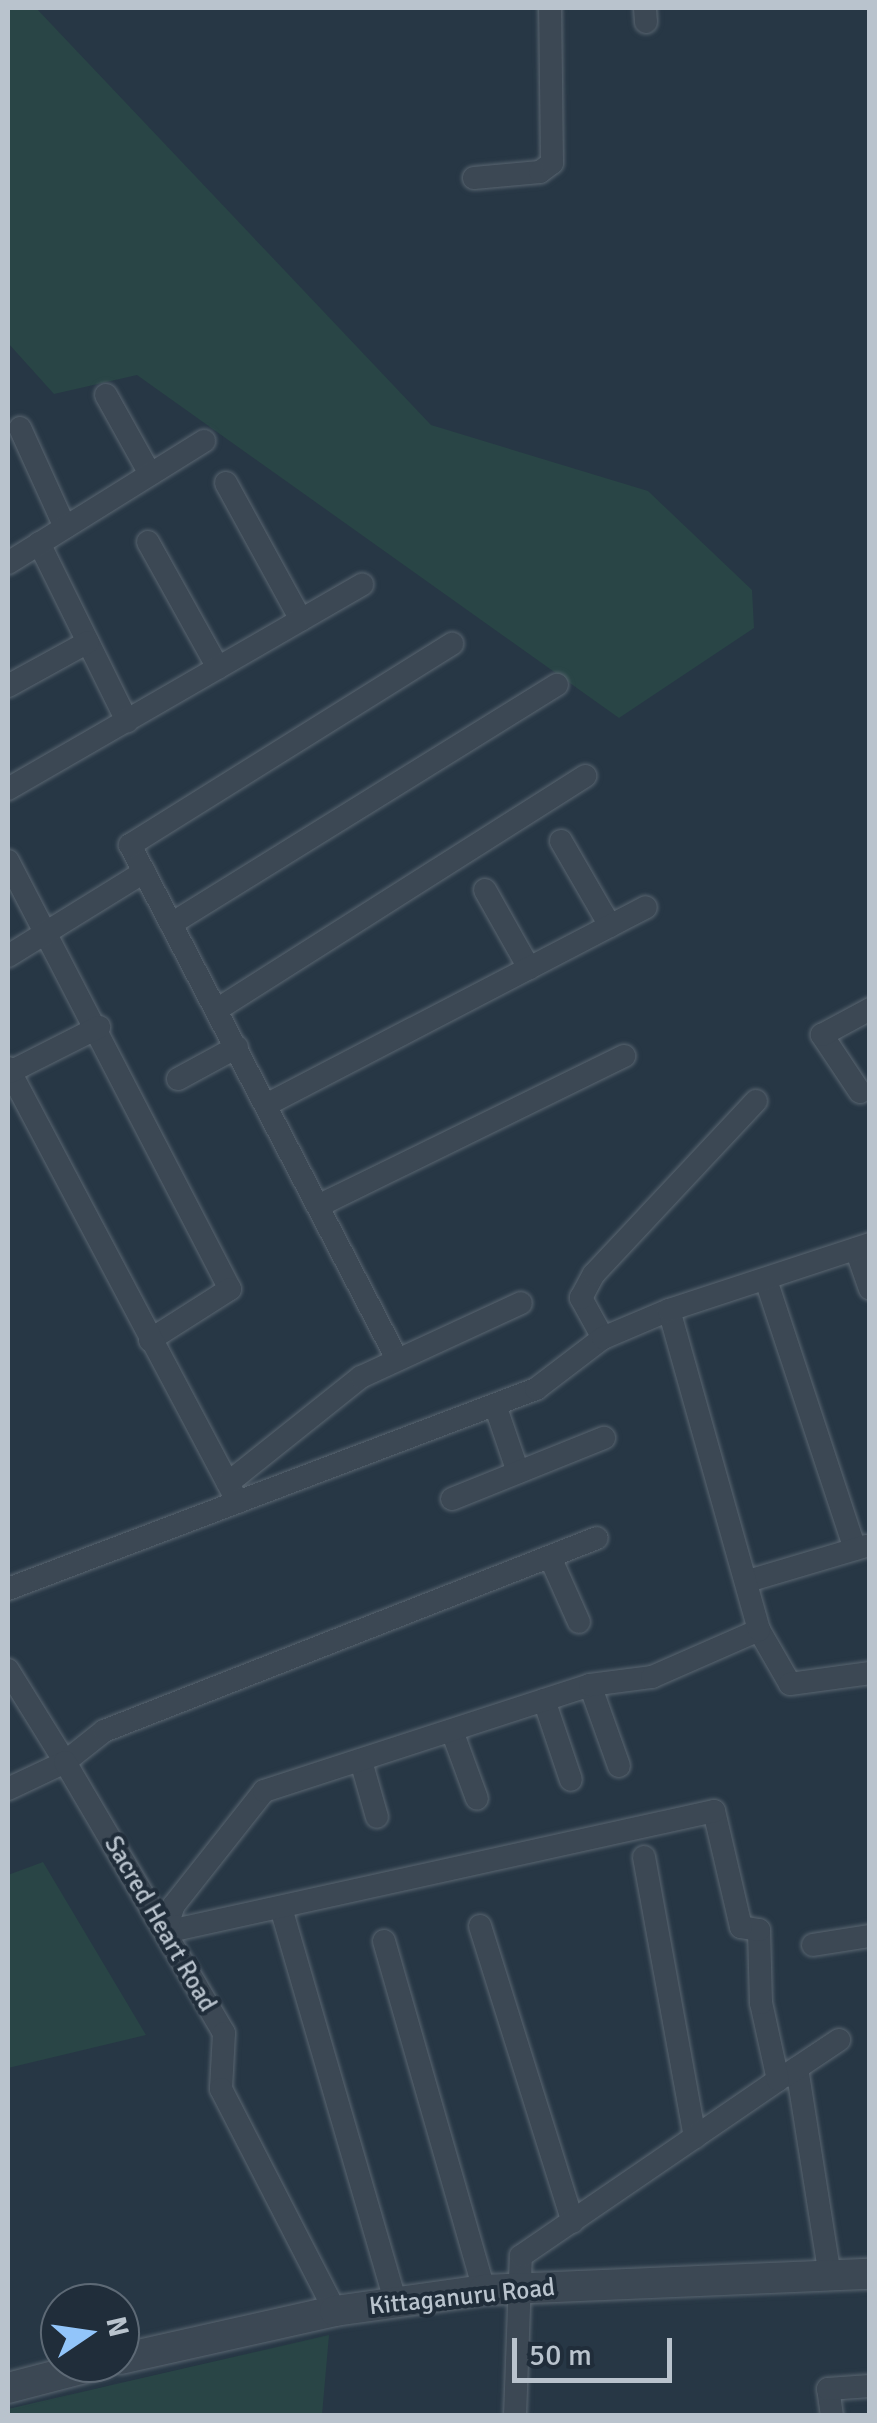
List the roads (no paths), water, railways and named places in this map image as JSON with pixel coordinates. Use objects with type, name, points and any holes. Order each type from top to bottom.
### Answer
[{"type":"street","points":[[474,178],[540,172],[552,162],[550,8]]},
{"type":"street","points":[[106,395],[150,474]]},
{"type":"street","points":[[20,428],[65,527]]},
{"type":"street","points":[[8,562],[204,441]]},
{"type":"street","points":[[226,484],[301,620]]},
{"type":"street","points":[[148,542],[218,668]]},
{"type":"street","points":[[39,543],[127,720]]},
{"type":"street","points":[[8,789],[362,586]]},
{"type":"street","points":[[8,686],[88,642]]},
{"type":"street","points":[[396,1357],[130,845],[452,644]]},
{"type":"street","points":[[171,924],[557,685]]},
{"type":"street","points":[[218,1008],[585,776]]},
{"type":"street","points":[[561,840],[610,926]]},
{"type":"street","points":[[8,860],[98,1026],[230,1288],[150,1340]]},
{"type":"street","points":[[8,956],[50,934],[144,872]]},
{"type":"street","points":[[485,890],[529,968]]},
{"type":"street","points":[[266,1105],[646,907]]},
{"type":"street","points":[[866,1095],[822,1035],[870,1009]]},
{"type":"street","points":[[98,1026],[9,1070],[233,1492]]},
{"type":"street","points":[[178,1079],[237,1046]]},
{"type":"street","points":[[318,1206],[624,1056]]},
{"type":"street","points":[[603,1338],[582,1298],[594,1274],[756,1101]]},
{"type":"street","points":[[8,1589],[233,1492],[495,1404],[561,1375],[603,1338],[669,1310],[863,1247],[870,1288]]},
{"type":"street","points":[[748,1580],[862,1547],[766,1280]]},
{"type":"street","points":[[233,1492],[331,1396],[396,1357],[521,1303]]},
{"type":"street","points":[[669,1310],[759,1630],[790,1684],[870,1673]]},
{"type":"street","points":[[495,1404],[518,1472]]},
{"type":"street","points":[[452,1499],[604,1438]]},
{"type":"street","points":[[8,1789],[65,1762],[104,1730],[597,1538]]},
{"type":"street","points":[[550,1557],[578,1622]]},
{"type":"street","points":[[165,1932],[174,1906],[264,1791],[590,1686],[652,1677],[759,1630]]},
{"type":"street","name":"Sacred Heart Road","points":[[8,1670],[224,2033],[221,2089],[335,2312]]},
{"type":"street","points":[[590,1686],[619,1766]]},
{"type":"street","points":[[544,1700],[571,1780]]},
{"type":"street","points":[[452,1731],[477,1798]]},
{"type":"street","points":[[361,1761],[377,1818]]},
{"type":"street","points":[[165,1932],[714,1811],[741,1928],[759,1930],[761,2003],[788,2074],[830,2276]]},
{"type":"street","points":[[644,1856],[696,2137]]},
{"type":"street","points":[[281,1908],[396,2302]]},
{"type":"street","points":[[480,1926],[573,2222]]},
{"type":"street","points":[[812,1945],[870,1936]]},
{"type":"street","points":[[384,1941],[499,2289],[515,2416]]},
{"type":"street","points":[[499,2289],[520,2256],[838,2040]]},
{"type":"street","name":"Kittaganuru Road","points":[[140,2355],[335,2312],[499,2289],[870,2274]]},
{"type":"street","points":[[8,2388],[40,2380]]},
{"type":"street","points":[[832,2416],[828,2389],[870,2386]]}]
